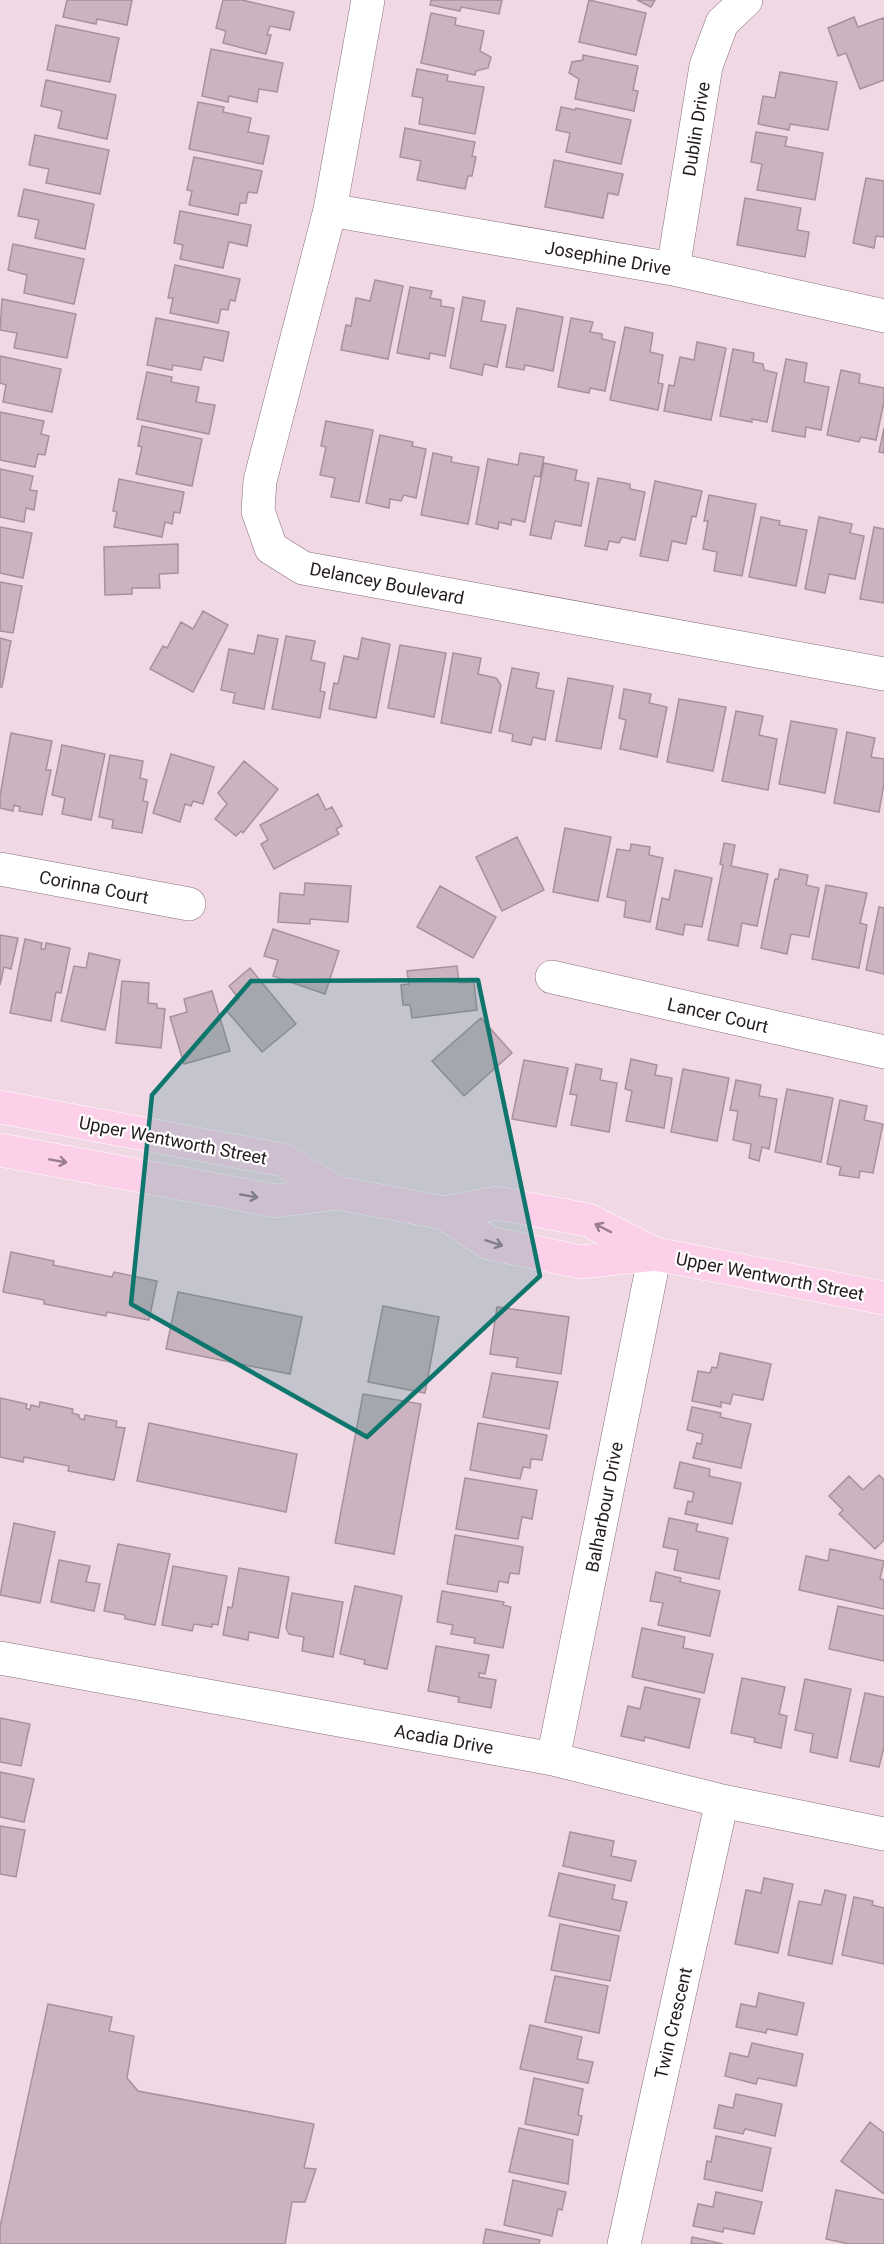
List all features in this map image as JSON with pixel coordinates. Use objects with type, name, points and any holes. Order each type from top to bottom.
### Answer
[{"type":"main road","name":"Upper Wentworth Street","points":[[0,1107],[283,1160],[338,1193]]},
{"type":"main road","name":"Upper Wentworth Street","points":[[0,1150],[276,1201],[338,1193],[444,1213],[489,1243],[580,1262],[655,1254],[884,1298]]},
{"type":"street","name":"Delancey Boulevard","points":[[368,0],[330,210],[260,481],[258,511],[272,548],[303,568],[884,674]]},
{"type":"street","name":"Dublin Drive","points":[[673,269],[706,66],[722,22],[746,0]]},
{"type":"street","name":"Josephine Drive","points":[[330,210],[673,269],[884,316]]},
{"type":"street","name":"Corinna Court","points":[[0,869],[189,904]]},
{"type":"street","name":"Lancer Court","points":[[552,977],[884,1052]]},
{"type":"street","name":"Balharbour Drive","points":[[553,1759],[655,1254]]},
{"type":"street","name":"Acadia Drive","points":[[0,1658],[553,1759],[722,1802],[884,1834]]},
{"type":"street","name":"Twin Crescent","points":[[624,2244],[722,1802]]},
{"type":"highlighted area","points":[[478,980],[540,1276],[367,1437],[131,1304],[152,1095],[251,981]]},
{"type":"building","points":[[67,0],[132,0],[127,25],[97,19],[96,24],[63,17]]},
{"type":"building","points":[[223,0],[242,0],[294,12],[290,30],[270,26],[267,35],[271,35],[266,54],[223,43],[226,31],[216,28]]},
{"type":"building","points":[[431,0],[502,0],[499,14],[461,7],[460,11],[430,5]]},
{"type":"building","points":[[589,0],[646,13],[636,55],[579,42]]},
{"type":"building","points":[[637,0],[655,0],[651,7]]},
{"type":"building","points":[[431,13],[456,18],[455,25],[484,31],[480,51],[491,57],[488,68],[476,71],[475,75],[421,63]]},
{"type":"building","points":[[854,17],[858,27],[883,18],[884,21],[884,80],[860,89],[846,53],[838,56],[828,28]]},
{"type":"building","points":[[56,25],[119,38],[110,82],[47,70]]},
{"type":"building","points":[[211,49],[283,63],[277,92],[259,89],[257,102],[229,96],[228,102],[202,96]]},
{"type":"building","points":[[583,55],[638,66],[633,90],[638,91],[634,111],[575,99],[579,79],[569,73],[572,62],[583,60]]},
{"type":"building","points":[[417,69],[448,75],[447,81],[484,87],[475,134],[419,124],[423,98],[412,96]]},
{"type":"building","points":[[780,72],[837,82],[828,130],[790,124],[789,130],[758,124],[763,96],[775,98]]},
{"type":"building","points":[[46,80],[116,95],[107,139],[58,128],[62,111],[41,106]]},
{"type":"building","points":[[198,102],[224,107],[223,112],[251,118],[248,132],[269,136],[263,164],[189,149]]},
{"type":"building","points":[[561,107],[631,120],[621,164],[566,152],[570,133],[556,130]]},
{"type":"building","points":[[405,128],[475,142],[472,156],[476,157],[472,176],[468,176],[465,189],[417,180],[421,161],[400,157]]},
{"type":"building","points":[[756,132],[787,137],[785,146],[823,153],[815,200],[757,190],[762,164],[751,162]]},
{"type":"building","points":[[35,135],[109,150],[100,194],[46,183],[49,169],[29,165]]},
{"type":"building","points":[[194,157],[262,171],[257,193],[248,192],[246,203],[240,203],[238,215],[189,205],[192,191],[187,190]]},
{"type":"building","points":[[554,160],[623,174],[618,195],[608,193],[603,218],[545,207]]},
{"type":"building","points":[[866,178],[884,181],[884,237],[876,236],[874,248],[853,243]]},
{"type":"building","points":[[24,189],[94,204],[85,249],[35,238],[39,220],[18,216]]},
{"type":"building","points":[[745,198],[801,208],[797,230],[809,232],[805,257],[737,245]]},
{"type":"building","points":[[180,211],[251,225],[247,246],[229,242],[223,268],[180,259],[183,245],[174,243]]},
{"type":"building","points":[[13,244],[84,259],[74,304],[24,293],[27,275],[8,270]]},
{"type":"building","points":[[175,265],[240,279],[235,301],[230,300],[228,310],[221,309],[218,323],[170,313],[173,298],[168,298]]},
{"type":"building","points":[[375,280],[403,286],[388,359],[341,350],[346,325],[351,326],[356,298],[370,301]]},
{"type":"building","points":[[410,287],[432,291],[430,298],[441,300],[441,306],[454,308],[445,356],[430,353],[429,359],[397,353]]},
{"type":"building","points":[[463,297],[485,301],[481,321],[506,325],[497,367],[484,364],[482,375],[450,368]]},
{"type":"building","points":[[2,299],[76,314],[67,358],[14,348],[17,333],[0,330]]},
{"type":"building","points":[[517,308],[563,317],[553,371],[525,365],[524,370],[506,367]]},
{"type":"building","points":[[156,318],[229,332],[223,361],[204,357],[201,370],[173,365],[172,370],[147,365]]},
{"type":"building","points":[[571,318],[593,322],[590,332],[602,334],[602,339],[615,342],[605,391],[590,388],[589,393],[558,387]]},
{"type":"building","points":[[625,327],[653,333],[650,352],[663,355],[658,383],[663,384],[658,410],[610,400]]},
{"type":"building","points":[[697,342],[726,348],[711,420],[664,411],[669,385],[674,386],[680,357],[694,360]]},
{"type":"building","points":[[733,349],[754,353],[753,362],[763,364],[764,370],[777,373],[767,422],[752,419],[752,422],[720,416]]},
{"type":"building","points":[[0,356],[61,369],[52,412],[3,402],[6,385],[0,383]]},
{"type":"building","points":[[786,359],[807,363],[804,382],[829,387],[821,430],[806,427],[805,437],[772,431]]},
{"type":"building","points":[[841,370],[860,374],[859,383],[884,388],[884,402],[876,440],[861,437],[859,442],[827,435]]},
{"type":"building","points":[[147,372],[172,377],[171,382],[199,387],[196,402],[215,405],[209,434],[137,419]]},
{"type":"building","points":[[0,412],[44,421],[41,434],[49,436],[45,455],[38,454],[35,467],[0,460]]},
{"type":"building","points":[[326,421],[373,430],[359,502],[331,497],[335,478],[320,475],[326,447],[321,446]]},
{"type":"building","points":[[142,426],[202,439],[192,486],[136,474],[142,447],[138,446]]},
{"type":"building","points":[[884,428],[884,453],[879,452]]},
{"type":"building","points":[[380,435],[413,442],[412,446],[426,449],[416,498],[404,495],[401,501],[390,499],[389,508],[366,503]]},
{"type":"building","points":[[433,453],[452,457],[451,462],[479,467],[468,524],[421,515]]},
{"type":"building","points":[[520,453],[544,457],[540,477],[534,476],[525,522],[512,519],[511,525],[499,522],[498,529],[476,524],[488,459],[518,465]]},
{"type":"building","points":[[544,463],[577,470],[575,480],[589,483],[581,526],[555,521],[551,539],[530,535]]},
{"type":"building","points":[[0,469],[33,476],[30,490],[37,491],[34,510],[26,508],[24,522],[0,517]]},
{"type":"building","points":[[598,478],[630,484],[630,489],[645,492],[635,540],[622,537],[619,543],[609,541],[607,550],[585,546]]},
{"type":"building","points":[[119,479],[184,492],[180,513],[174,512],[172,524],[165,522],[162,537],[114,527],[117,512],[113,511]]},
{"type":"building","points":[[655,481],[702,491],[696,517],[692,516],[686,544],[672,541],[668,561],[640,556]]},
{"type":"building","points":[[709,495],[756,504],[742,576],[714,571],[717,552],[703,549],[708,521],[704,521]]},
{"type":"building","points":[[761,517],[780,521],[779,525],[807,530],[796,586],[749,577]]},
{"type":"building","points":[[819,517],[852,524],[850,533],[864,536],[855,579],[829,574],[825,593],[805,589]]},
{"type":"building","points":[[0,527],[32,533],[23,578],[0,573]]},
{"type":"building","points":[[874,527],[884,529],[884,603],[860,599]]},
{"type":"building","points":[[178,544],[178,573],[159,574],[160,588],[132,588],[132,594],[105,595],[104,547]]},
{"type":"building","points":[[0,582],[22,586],[13,633],[0,631]]},
{"type":"building","points":[[203,611],[228,625],[193,692],[150,669],[163,646],[167,648],[181,622],[193,629]]},
{"type":"building","points":[[258,635],[278,639],[264,709],[233,703],[235,693],[221,690],[229,649],[254,654]]},
{"type":"building","points":[[286,636],[315,641],[311,660],[325,663],[320,691],[325,692],[320,718],[272,709]]},
{"type":"building","points":[[0,638],[11,641],[2,687],[0,687]]},
{"type":"building","points":[[362,638],[390,644],[376,718],[329,709],[334,683],[338,684],[344,656],[358,659]]},
{"type":"building","points":[[400,645],[446,653],[434,717],[388,708]]},
{"type":"building","points":[[453,653],[481,658],[478,674],[496,678],[501,685],[491,733],[441,723]]},
{"type":"building","points":[[512,668],[539,673],[536,688],[554,691],[545,740],[533,737],[531,745],[512,741],[513,734],[499,731]]},
{"type":"building","points":[[568,678],[613,686],[601,749],[556,741]]},
{"type":"building","points":[[624,689],[651,694],[649,703],[667,707],[657,757],[620,749],[626,720],[619,718]]},
{"type":"building","points":[[679,699],[726,707],[713,771],[667,762]]},
{"type":"building","points":[[736,711],[763,716],[759,735],[777,739],[768,790],[722,781]]},
{"type":"building","points":[[791,721],[837,729],[825,793],[779,784]]},
{"type":"building","points":[[847,732],[875,738],[871,757],[884,759],[884,784],[879,812],[834,803]]},
{"type":"building","points":[[11,733],[52,741],[46,770],[51,770],[42,815],[19,811],[20,807],[14,805],[13,811],[0,808]]},
{"type":"building","points":[[62,745],[105,754],[91,820],[62,814],[65,798],[52,795]]},
{"type":"building","points":[[171,754],[214,767],[203,804],[193,801],[191,806],[185,804],[180,822],[153,813]]},
{"type":"building","points":[[110,755],[143,761],[140,778],[147,780],[143,801],[148,802],[142,833],[112,828],[113,820],[99,817]]},
{"type":"building","points":[[244,761],[278,789],[243,833],[241,831],[236,836],[215,819],[227,804],[218,793]]},
{"type":"building","points":[[318,794],[326,810],[332,807],[342,826],[336,829],[339,834],[274,869],[261,844],[268,840],[260,825]]},
{"type":"building","points":[[565,828],[611,837],[598,901],[553,892]]},
{"type":"building","points":[[517,837],[544,890],[502,911],[476,857]]},
{"type":"building","points":[[724,843],[735,845],[731,866],[768,874],[757,926],[742,923],[738,946],[708,940],[723,865],[720,864]]},
{"type":"building","points":[[631,844],[650,847],[649,855],[663,858],[650,922],[624,917],[626,901],[607,897],[617,849],[630,851]]},
{"type":"building","points":[[780,869],[808,875],[806,885],[819,888],[809,937],[791,934],[787,954],[761,948],[775,879],[778,879]]},
{"type":"building","points":[[675,870],[712,878],[702,927],[685,924],[683,935],[656,929],[662,898],[669,900]]},
{"type":"building","points":[[305,883],[351,886],[348,922],[310,919],[310,924],[278,922],[280,893],[304,895]]},
{"type":"building","points":[[826,885],[867,893],[860,923],[867,925],[859,968],[812,959]]},
{"type":"building","points":[[440,886],[496,917],[473,958],[417,927]]},
{"type":"building","points":[[879,907],[884,908],[884,974],[866,970]]},
{"type":"building","points":[[273,929],[339,951],[325,994],[273,976],[278,960],[264,956]]},
{"type":"building","points":[[0,935],[18,938],[11,969],[4,967],[0,985]]},
{"type":"building","points":[[25,939],[42,943],[41,949],[45,949],[46,943],[70,948],[61,993],[56,992],[51,1021],[10,1013]]},
{"type":"building","points":[[89,953],[120,960],[105,1030],[61,1021],[74,966],[86,968]]},
{"type":"building","points":[[457,966],[459,983],[474,982],[477,1010],[412,1018],[410,1005],[403,1005],[401,985],[409,984],[407,971]]},
{"type":"building","points":[[250,968],[296,1024],[262,1052],[226,1010],[239,999],[229,986]]},
{"type":"building","points":[[122,981],[149,983],[148,1003],[157,1004],[157,1008],[165,1009],[161,1048],[116,1043]]},
{"type":"building","points":[[212,991],[230,1051],[184,1064],[170,1017],[187,1012],[184,999]]},
{"type":"building","points":[[481,1018],[512,1053],[464,1096],[432,1061]]},
{"type":"building","points":[[631,1059],[657,1065],[655,1075],[672,1078],[664,1128],[626,1121],[632,1091],[625,1089]]},
{"type":"building","points":[[524,1060],[568,1068],[556,1127],[512,1119]]},
{"type":"building","points":[[576,1064],[602,1069],[600,1080],[617,1083],[609,1132],[571,1125],[577,1095],[570,1094]]},
{"type":"building","points":[[683,1069],[729,1078],[717,1141],[671,1132]]},
{"type":"building","points":[[736,1080],[761,1085],[759,1096],[777,1099],[769,1149],[762,1147],[759,1161],[749,1158],[751,1144],[733,1140],[738,1111],[730,1110]]},
{"type":"building","points":[[787,1089],[833,1098],[821,1162],[775,1152]]},
{"type":"building","points":[[840,1100],[867,1106],[864,1120],[883,1124],[873,1173],[860,1171],[859,1178],[839,1175],[841,1167],[827,1164]]},
{"type":"building","points":[[11,1252],[54,1261],[53,1265],[112,1277],[114,1272],[157,1281],[149,1320],[107,1312],[106,1316],[44,1304],[44,1300],[3,1292]]},
{"type":"building","points":[[178,1292],[302,1317],[290,1374],[166,1349]]},
{"type":"building","points":[[383,1306],[439,1317],[425,1393],[368,1382]]},
{"type":"building","points":[[497,1307],[569,1317],[561,1374],[516,1367],[518,1358],[490,1354]]},
{"type":"building","points":[[720,1353],[771,1364],[763,1400],[733,1394],[730,1404],[721,1402],[721,1407],[692,1401],[698,1371],[710,1373],[712,1367],[717,1368]]},
{"type":"building","points":[[492,1373],[558,1382],[549,1429],[483,1417]]},
{"type":"building","points":[[363,1394],[421,1404],[394,1554],[335,1543]]},
{"type":"building","points":[[0,1398],[27,1404],[26,1408],[30,1410],[31,1405],[39,1407],[40,1402],[73,1409],[72,1413],[84,1420],[85,1415],[117,1421],[116,1427],[125,1428],[114,1480],[68,1471],[69,1466],[24,1457],[23,1462],[0,1457]]},
{"type":"building","points":[[692,1407],[721,1413],[720,1417],[751,1424],[741,1468],[693,1458],[697,1443],[701,1444],[703,1434],[687,1430]]},
{"type":"building","points":[[149,1423],[297,1454],[286,1512],[137,1481]]},
{"type":"building","points":[[478,1423],[547,1435],[542,1460],[531,1459],[530,1468],[523,1467],[520,1479],[470,1470]]},
{"type":"building","points":[[680,1462],[710,1469],[709,1476],[741,1483],[732,1524],[685,1514],[688,1501],[692,1502],[694,1492],[674,1488]]},
{"type":"building","points":[[879,1475],[884,1480],[884,1540],[875,1549],[839,1514],[843,1510],[829,1496],[849,1476],[863,1490]]},
{"type":"building","points":[[465,1478],[537,1490],[532,1519],[522,1517],[518,1539],[456,1529]]},
{"type":"building","points":[[669,1518],[698,1524],[696,1531],[728,1538],[719,1579],[674,1570],[678,1550],[663,1547]]},
{"type":"building","points":[[14,1523],[55,1532],[40,1603],[0,1595]]},
{"type":"building","points":[[455,1535],[523,1547],[519,1574],[510,1573],[508,1583],[499,1581],[497,1592],[447,1584]]},
{"type":"building","points":[[118,1544],[170,1554],[155,1625],[125,1619],[125,1615],[104,1611]]},
{"type":"building","points":[[830,1549],[884,1561],[880,1579],[884,1580],[884,1609],[799,1590],[806,1556],[828,1561]]},
{"type":"building","points":[[59,1560],[90,1566],[86,1582],[100,1584],[94,1611],[51,1602]]},
{"type":"building","points":[[173,1566],[227,1576],[218,1625],[212,1624],[212,1627],[194,1624],[192,1631],[162,1625]]},
{"type":"building","points":[[239,1568],[289,1577],[278,1638],[249,1632],[248,1640],[223,1635],[228,1607],[232,1608]]},
{"type":"building","points":[[656,1572],[681,1578],[680,1582],[720,1591],[710,1636],[658,1625],[663,1603],[650,1601]]},
{"type":"building","points":[[355,1586],[402,1596],[387,1669],[364,1664],[365,1660],[340,1654]]},
{"type":"building","points":[[442,1591],[504,1602],[503,1605],[511,1607],[503,1648],[474,1643],[475,1638],[451,1634],[453,1625],[437,1622]]},
{"type":"building","points":[[292,1593],[343,1602],[333,1657],[302,1651],[304,1637],[289,1634],[286,1628]]},
{"type":"building","points":[[838,1606],[884,1616],[884,1661],[829,1649]]},
{"type":"building","points":[[642,1628],[685,1637],[683,1648],[713,1654],[704,1693],[632,1677]]},
{"type":"building","points":[[436,1646],[489,1655],[485,1674],[479,1673],[479,1677],[496,1680],[491,1708],[458,1702],[459,1697],[428,1691]]},
{"type":"building","points":[[742,1678],[785,1687],[779,1714],[787,1716],[781,1748],[754,1742],[755,1738],[731,1733]]},
{"type":"building","points":[[805,1679],[851,1689],[837,1758],[810,1752],[813,1734],[795,1730]]},
{"type":"building","points":[[645,1687],[700,1699],[689,1748],[645,1737],[644,1741],[621,1736],[628,1706],[640,1709]]},
{"type":"building","points":[[865,1693],[884,1697],[884,1747],[879,1767],[850,1761]]},
{"type":"building","points":[[0,1718],[30,1724],[21,1766],[0,1762]]},
{"type":"building","points":[[0,1772],[34,1779],[24,1822],[0,1817]]},
{"type":"building","points":[[0,1826],[25,1830],[16,1877],[0,1874]]},
{"type":"building","points":[[570,1832],[614,1841],[611,1856],[636,1861],[631,1881],[563,1866]]},
{"type":"building","points":[[559,1873],[615,1885],[612,1899],[627,1902],[620,1931],[549,1916]]},
{"type":"building","points":[[764,1878],[793,1884],[778,1953],[735,1944],[746,1890],[761,1893]]},
{"type":"building","points":[[825,1890],[846,1895],[832,1964],[788,1955],[799,1901],[821,1905]]},
{"type":"building","points":[[854,1897],[873,1901],[872,1905],[884,1908],[884,1964],[842,1955]]},
{"type":"building","points":[[560,1924],[619,1936],[610,1981],[551,1970]]},
{"type":"building","points":[[555,1976],[608,1986],[599,2033],[545,2022]]},
{"type":"building","points":[[759,1993],[804,2003],[797,2035],[767,2029],[766,2033],[736,2027],[741,2004],[756,2007]]},
{"type":"building","points":[[48,2004],[112,2017],[109,2031],[134,2036],[127,2078],[138,2091],[314,2124],[304,2168],[316,2169],[305,2202],[292,2202],[285,2244],[0,2244],[0,2227]]},
{"type":"building","points":[[530,2025],[582,2037],[577,2059],[593,2062],[588,2083],[520,2069]]},
{"type":"building","points":[[752,2043],[803,2054],[796,2086],[758,2078],[756,2084],[725,2076],[730,2053],[748,2057]]},
{"type":"building","points":[[534,2078],[583,2089],[578,2115],[582,2116],[578,2135],[525,2124]]},
{"type":"building","points":[[736,2094],[782,2104],[775,2136],[745,2129],[743,2134],[714,2128],[719,2105],[733,2108]]},
{"type":"building","points":[[870,2122],[884,2133],[884,2194],[841,2161]]},
{"type":"building","points":[[519,2128],[573,2140],[568,2184],[509,2172]]},
{"type":"building","points":[[716,2136],[771,2148],[762,2191],[704,2179],[707,2161],[711,2162]]},
{"type":"building","points":[[513,2180],[566,2192],[562,2210],[558,2209],[552,2236],[504,2225]]},
{"type":"building","points":[[836,2190],[884,2200],[884,2244],[849,2244],[826,2239]]},
{"type":"building","points":[[716,2192],[762,2202],[754,2234],[724,2228],[723,2232],[693,2226],[698,2204],[713,2207]]},
{"type":"building","points":[[486,2229],[540,2240],[539,2244],[483,2244]]},
{"type":"building","points":[[692,2237],[723,2244],[691,2244]]}]
